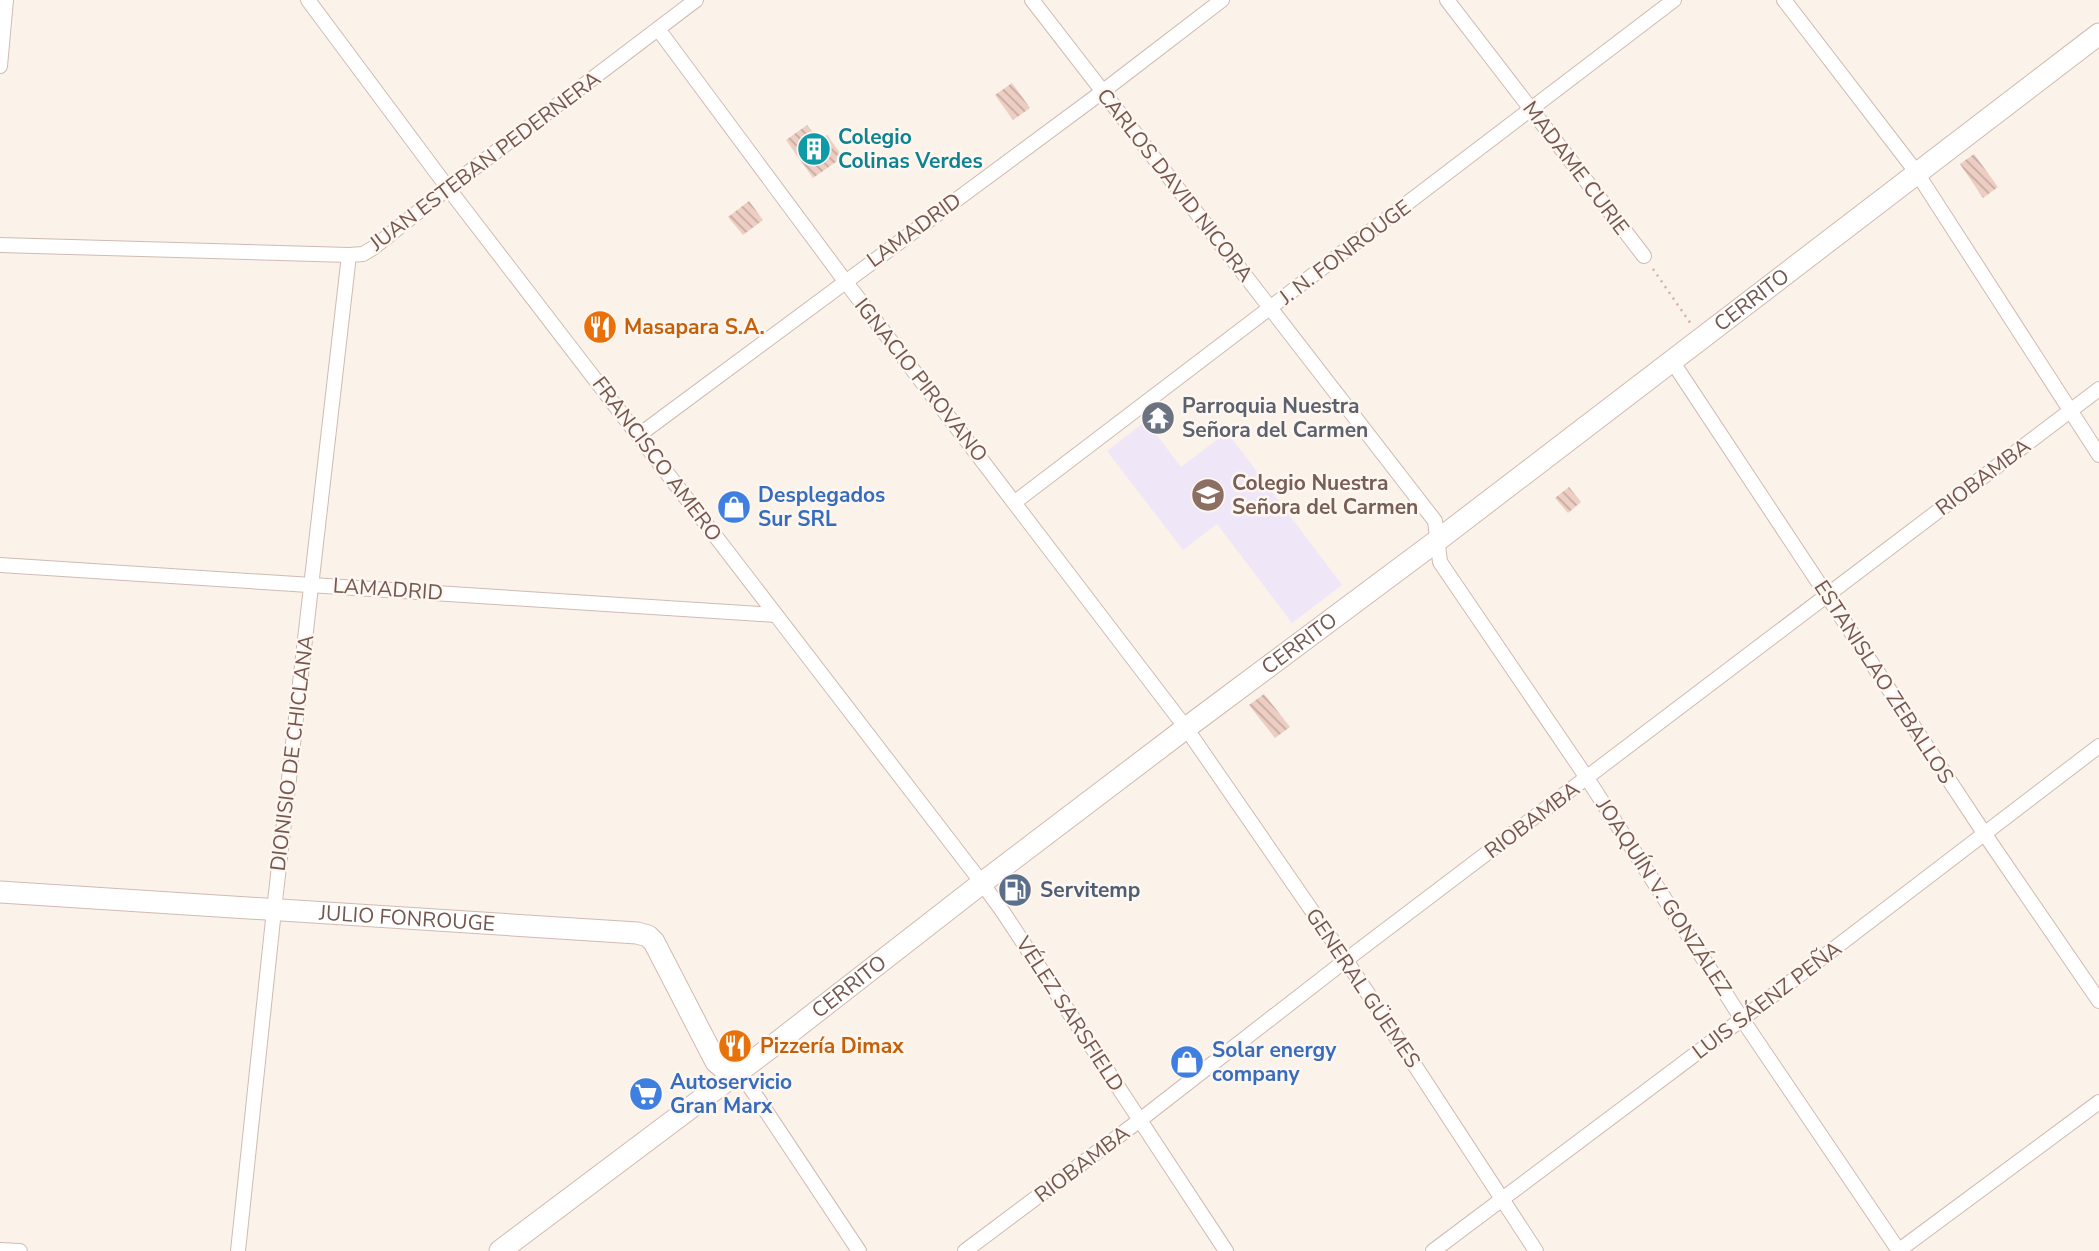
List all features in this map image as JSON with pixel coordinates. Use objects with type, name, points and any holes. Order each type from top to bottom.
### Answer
[{"type":"main road","name":"CERRITO","points":[[500,1251],[1186,728],[1438,540],[2099,34]]},
{"type":"main road","name":"JULIO FONROUGE","points":[[0,892],[637,933],[648,936],[654,943],[716,1062],[733,1076]]},
{"type":"street","points":[[0,66],[6,0]]},
{"type":"street","name":"FRANCISCO AMERO","points":[[308,0],[448,188],[982,883]]},
{"type":"street","name":"JUAN ESTEBAN PEDERNERA","points":[[0,245],[363,254],[696,0]]},
{"type":"street","name":"CARLOS DAVID NICORA","points":[[1032,0],[1435,521],[1438,540]]},
{"type":"street","name":"LAMADRID","points":[[639,435],[1222,0]]},
{"type":"street","name":"MADAME CURIE","points":[[1447,0],[1644,256]]},
{"type":"street","name":"J. N. FONROUGE","points":[[1015,502],[1674,0]]},
{"type":"street","points":[[1784,0],[1917,173],[2099,456]]},
{"type":"street","name":"IGNACIO PIROVANO","points":[[658,29],[845,281],[1186,728]]},
{"type":"street","name":"DIONISIO DE CHICLANA","points":[[238,1251],[349,255]]},
{"type":"street","name":"ESTANISLAO ZEBALLOS","points":[[1672,361],[2099,1002]]},
{"type":"street","name":"RIOBAMBA","points":[[965,1251],[2099,389]]},
{"type":"street","name":"JOAQUÍN V. GONZÁLEZ","points":[[1438,540],[1440,562],[1587,778],[1742,1019],[1898,1251]]},
{"type":"street","name":"LAMADRID","points":[[0,565],[776,615]]},
{"type":"street","name":"GENERAL GÜEMES","points":[[1186,728],[1346,960],[1536,1251]]},
{"type":"street","name":"LUIS SÁENZ PEÑA","points":[[1433,1251],[2099,746]]},
{"type":"street","name":"VÉLEZ SARSFIELD","points":[[982,883],[1226,1251]]},
{"type":"street","points":[[733,1076],[741,1078],[750,1087],[859,1251]]},
{"type":"street","points":[[1898,1251],[2099,1102]]},
{"type":"street","points":[[0,1250],[20,1251]]},
{"type":"path","name":"MADAME CURIE","points":[[1644,256],[1701,338]]},
{"type":"shaded area","name":"Colegio Nuestra Señora del Carmen","points":[[1146,421],[1181,467],[1227,432],[1342,585],[1292,623],[1217,524],[1183,550],[1107,451]]},
{"type":"building","points":[[1012,83],[1030,108],[1013,120],[995,95]]},
{"type":"building","name":"Colegio Colinas Verdes","points":[[807,125],[819,140],[827,135],[843,157],[813,178],[786,140]]},
{"type":"building","points":[[1974,154],[1998,187],[1983,198],[1960,164]]},
{"type":"building","points":[[749,201],[763,220],[743,235],[728,217]]},
{"type":"building","points":[[1569,487],[1581,502],[1568,513],[1555,498]]},
{"type":"building","points":[[1264,694],[1290,727],[1275,738],[1249,705]]},
{"type":"place","name":"Colegio Colinas Verdes","points":[[814,149]]},
{"type":"place","name":"Masapara S.A.","points":[[600,327]]},
{"type":"place","name":"Parroquia Nuestra Señora del Carmen","points":[[1158,418]]},
{"type":"place","name":"Colegio Nuestra Señora del Carmen","points":[[1208,495]]},
{"type":"place","name":"Desplegados Sur SRL","points":[[734,507]]},
{"type":"place","name":"Servitemp","points":[[1015,890]]},
{"type":"place","name":"Pizzería Dimax","points":[[735,1046]]},
{"type":"place","name":"Solar energy company","points":[[1187,1062]]},
{"type":"place","name":"Autoservicio Gran Marx","points":[[646,1094]]}]
